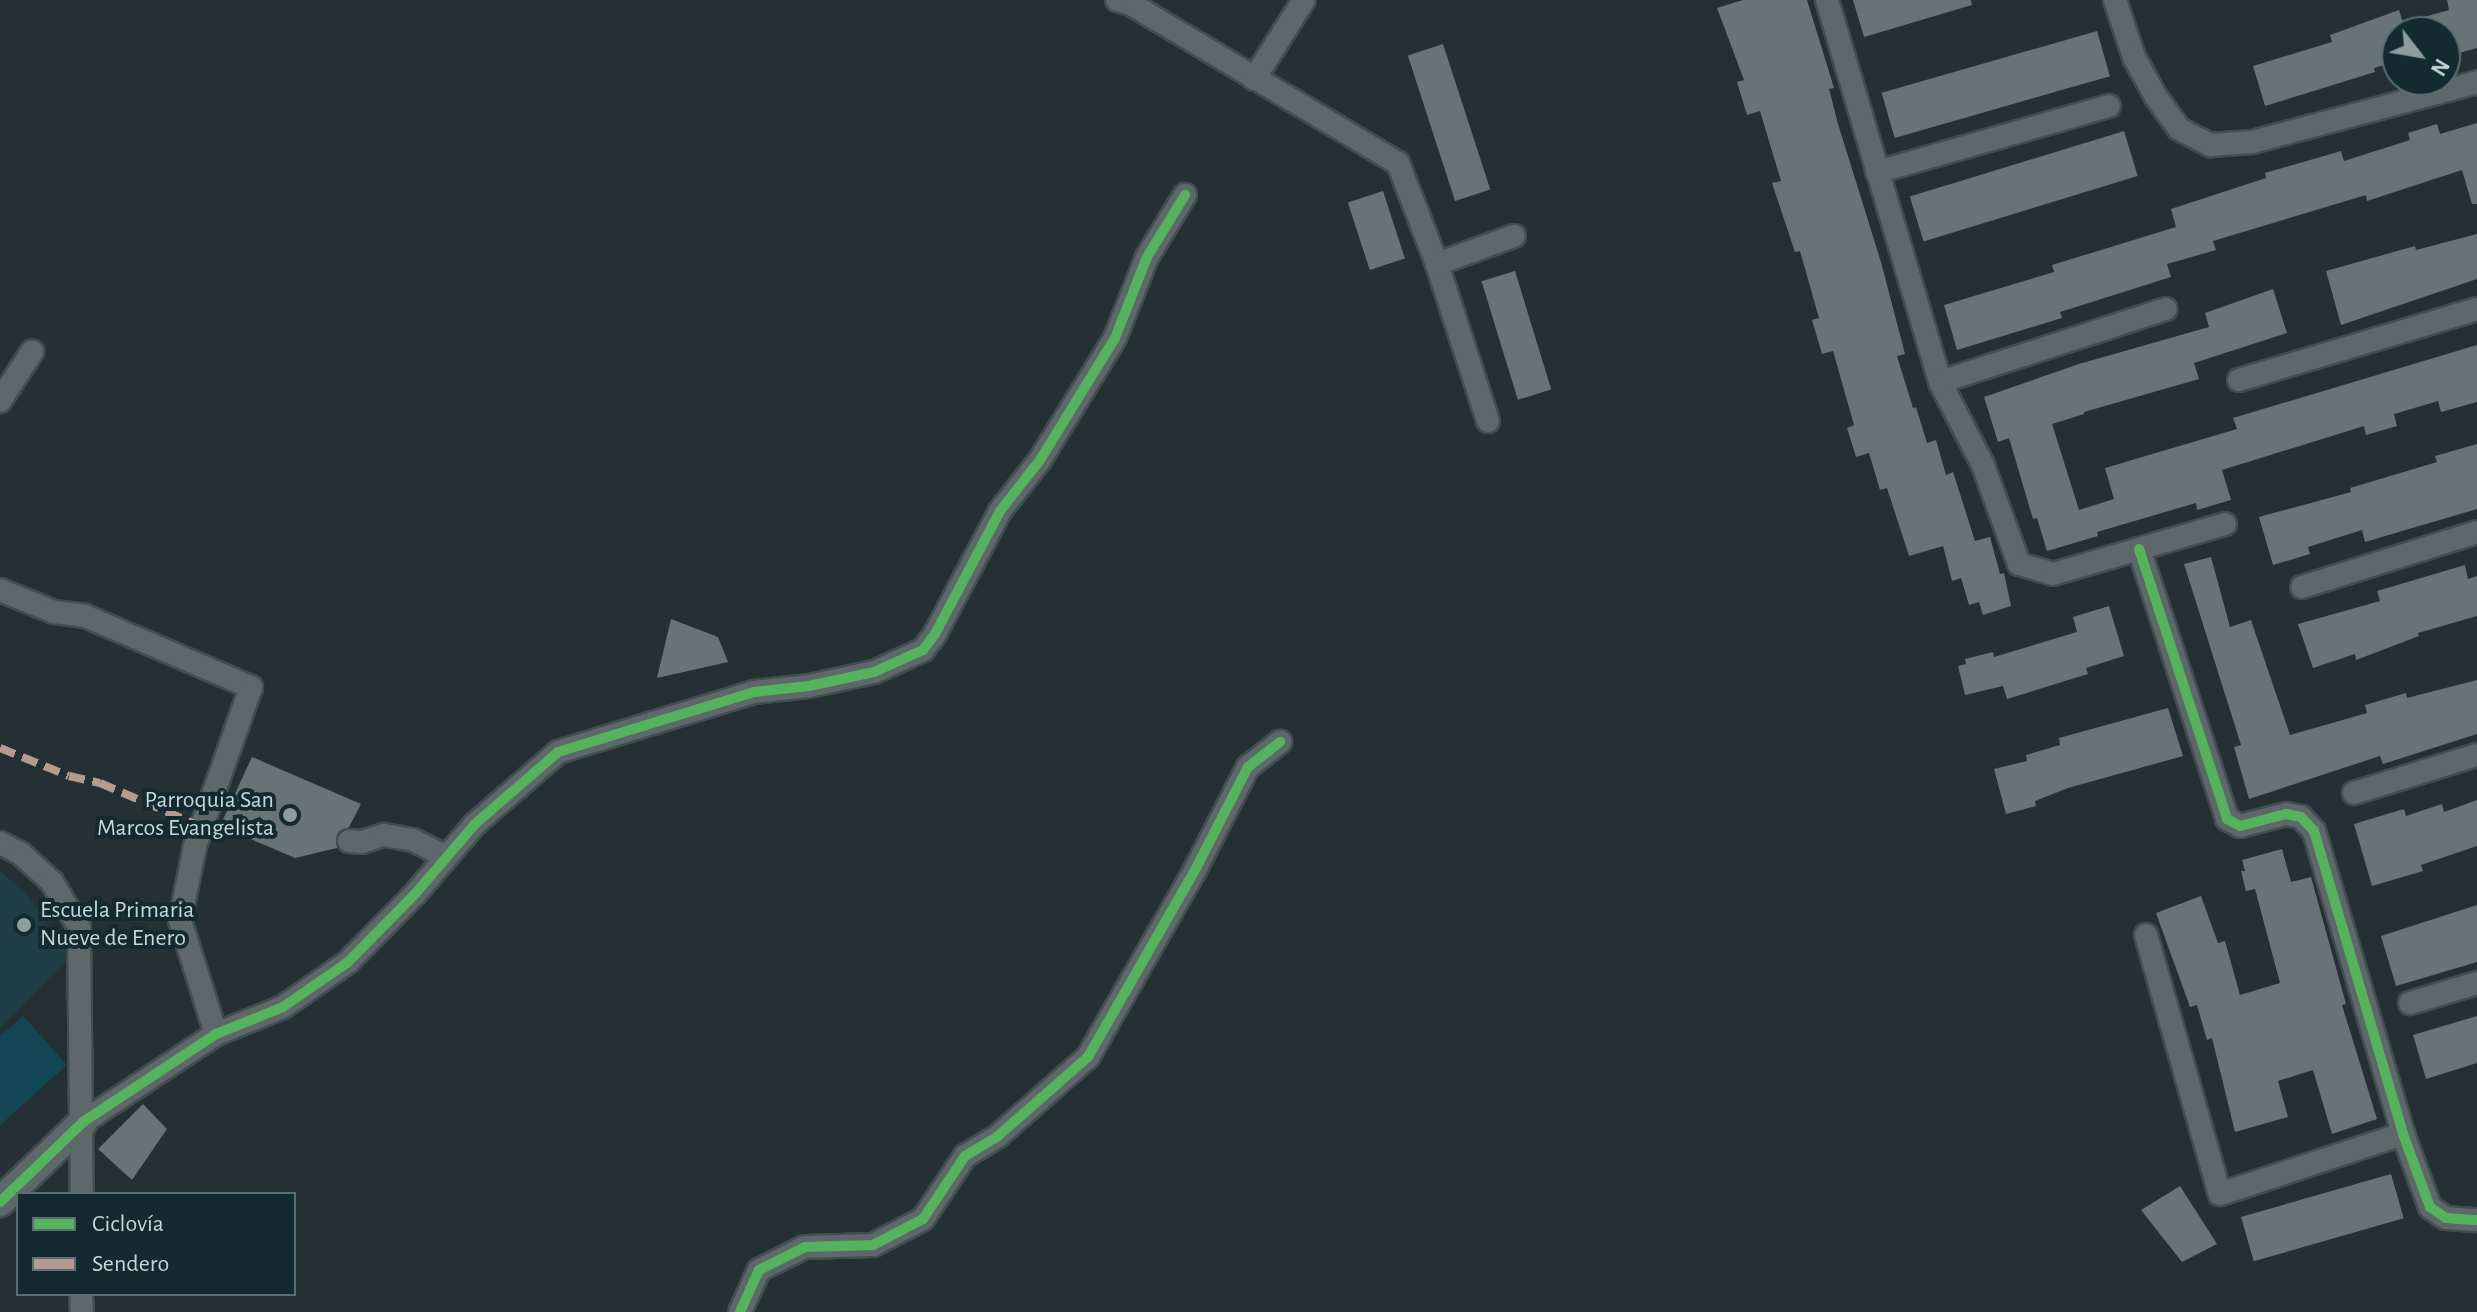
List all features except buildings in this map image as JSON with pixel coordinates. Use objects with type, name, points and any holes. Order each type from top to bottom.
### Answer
[{"type":"street","points":[[1117,0],[1131,4],[1398,163],[1437,264],[1488,421]]},
{"type":"street","points":[[1254,79],[1304,0]]},
{"type":"street","points":[[1827,0],[1940,382],[1983,465],[2019,564],[2053,574],[2225,524]]},
{"type":"street","points":[[2115,0],[2134,57],[2156,97],[2179,129],[2211,145],[2252,142],[2477,82]]},
{"type":"street","points":[[1877,172],[2109,106]]},
{"type":"street","points":[[0,1202],[83,1122],[216,1034],[283,1007],[348,962],[415,894],[444,856],[475,824],[558,752],[754,692],[809,686],[874,672],[923,650],[935,634],[1000,511],[1040,460],[1115,338],[1147,257],[1185,195]]},
{"type":"street","points":[[1437,264],[1514,236]]},
{"type":"street","points":[[1940,382],[2166,309]]},
{"type":"street","points":[[2239,380],[2477,309]]},
{"type":"street","points":[[0,401],[32,352]]},
{"type":"street","points":[[2302,587],[2477,532]]},
{"type":"street","points":[[2139,549],[2227,819],[2240,826],[2286,814],[2301,817],[2314,831],[2403,1134],[2430,1207],[2446,1218],[2477,1220]]},
{"type":"street","points":[[0,590],[54,612],[85,616],[251,687],[195,846],[180,920],[216,1034]]},
{"type":"street","points":[[740,1312],[759,1270],[805,1247],[873,1245],[923,1219],[965,1156],[998,1136],[1088,1057],[1194,872],[1248,767],[1280,742]]},
{"type":"street","points":[[2354,793],[2477,755]]},
{"type":"street","points":[[349,841],[362,842],[384,835],[413,840],[444,856]]},
{"type":"street","points":[[0,843],[20,853],[52,882],[79,927],[82,1192]]},
{"type":"street","points":[[2146,935],[2220,1194],[2403,1134]]},
{"type":"street","points":[[2410,1003],[2477,983]]},
{"type":"shaded area","name":"Escuela Primaria Nueve de Enero","points":[[0,871],[25,893],[71,956],[0,1029]]},
{"type":"shaded area","points":[[23,1016],[67,1065],[0,1125],[0,1036]]},
{"type":"marked path","points":[[0,748],[69,776],[100,783],[202,827]]},
{"type":"cycle path","points":[[0,1202],[83,1122],[216,1034],[283,1007],[348,962],[415,894],[475,824],[558,752],[754,692],[809,686],[874,672],[923,650],[935,634],[1000,511],[1040,460],[1115,338],[1147,257],[1185,195]]},
{"type":"cycle path","points":[[2139,549],[2227,819],[2240,826],[2286,814],[2301,817],[2314,831],[2403,1134],[2430,1207],[2446,1218],[2477,1220]]},
{"type":"cycle path","points":[[740,1312],[759,1270],[805,1247],[873,1245],[923,1219],[965,1156],[998,1136],[1088,1057],[1194,872],[1248,767],[1280,742]]},
{"type":"place","name":"Parroquia San Marcos Evangelista","points":[[290,815]]},
{"type":"place","name":"Escuela Primaria Nueve de Enero","points":[[24,925]]}]
